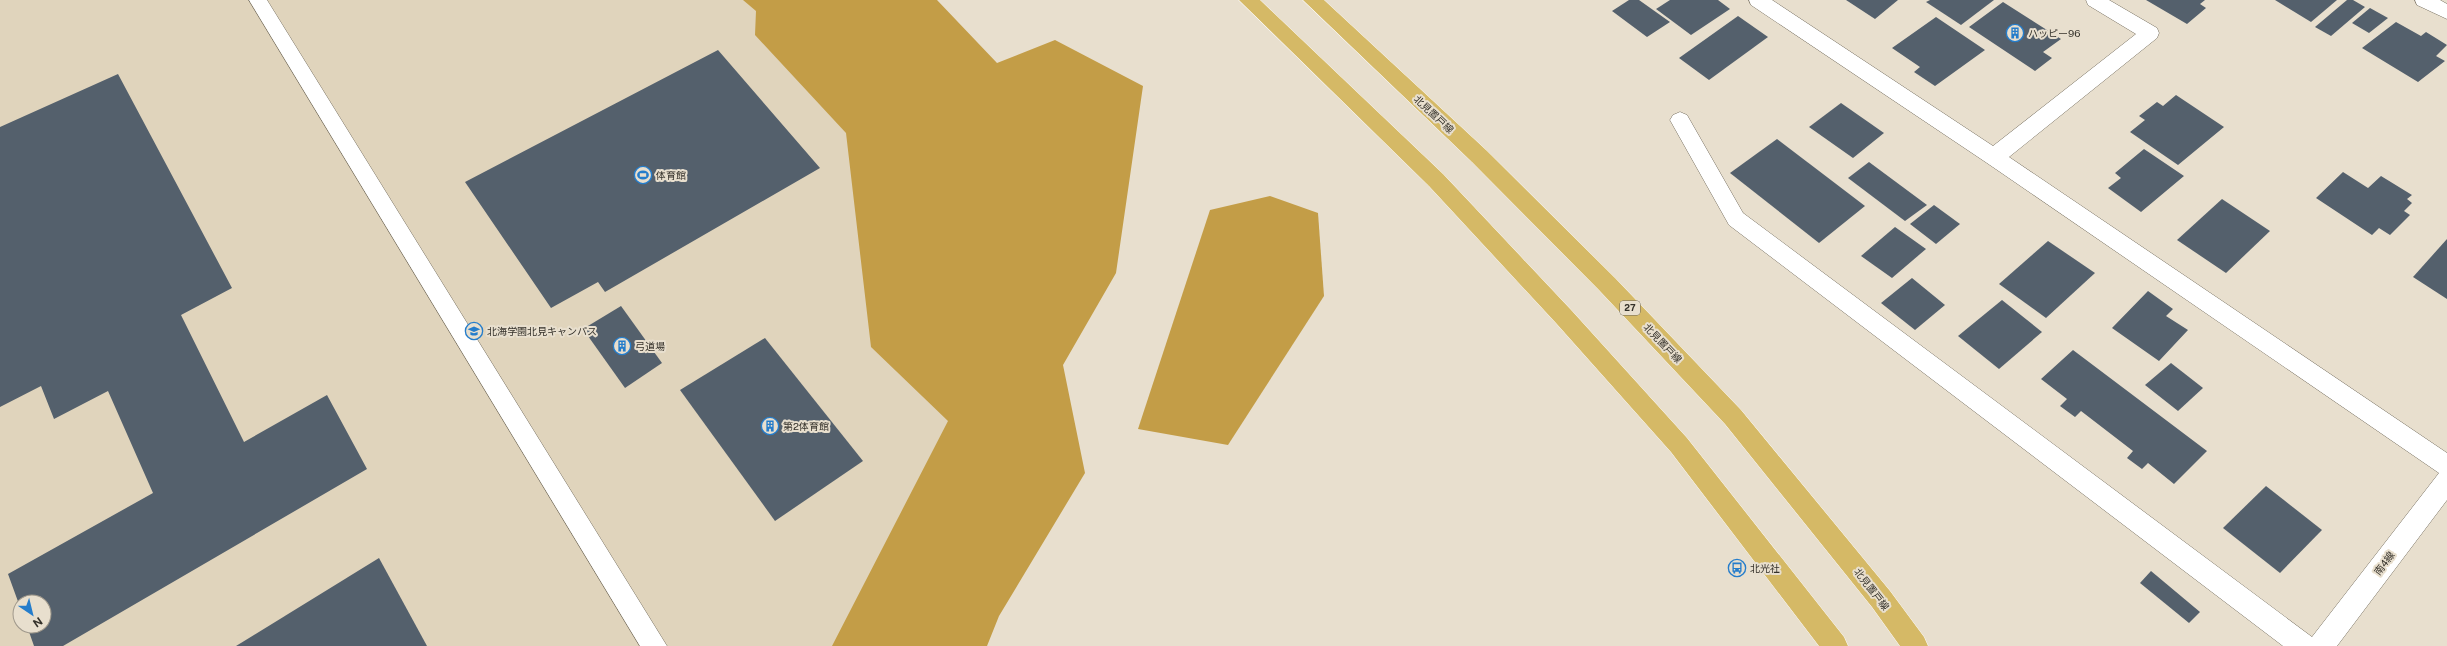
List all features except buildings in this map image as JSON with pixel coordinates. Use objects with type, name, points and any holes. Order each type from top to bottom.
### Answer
[{"type":"main road","points":[[1248,0],[1436,180],[1564,317],[1679,445],[1835,646]]},
{"type":"main road","name":"北見置戸線","points":[[1312,0],[1479,156],[1607,284],[1733,417],[1881,599],[1915,646]]},
{"type":"street","points":[[258,0],[654,646]]},
{"type":"street","points":[[1758,0],[1994,157],[2447,479]]},
{"type":"street","points":[[1994,157],[2150,33],[2095,0]]},
{"type":"street","points":[[2424,0],[2447,12]]},
{"type":"street","points":[[1680,120],[1736,219],[2304,646]]},
{"type":"street","name":"南4線","points":[[2321,646],[2447,479]]},
{"type":"shaded area","name":"北海学園北見キャンパス","points":[[0,0],[863,0],[985,422],[870,646],[0,646]]},
{"type":"shaded area","points":[[743,0],[937,0],[997,63],[1055,40],[1143,86],[1116,273],[1063,365],[1085,473],[999,616],[987,646],[832,646],[948,421],[871,347],[846,133],[755,35],[756,11]]},
{"type":"shaded area","points":[[1270,196],[1318,213],[1324,296],[1228,445],[1138,429],[1210,210]]},
{"type":"place","name":"ハッピー96","points":[[2015,33]]},
{"type":"place","name":"体育館","points":[[643,175]]},
{"type":"place","name":"北海学園北見キャンパス","points":[[474,331]]},
{"type":"place","name":"弓道場","points":[[622,346]]},
{"type":"place","name":"第2体育館","points":[[770,426]]},
{"type":"place","name":"北光社","points":[[1737,568]]}]
